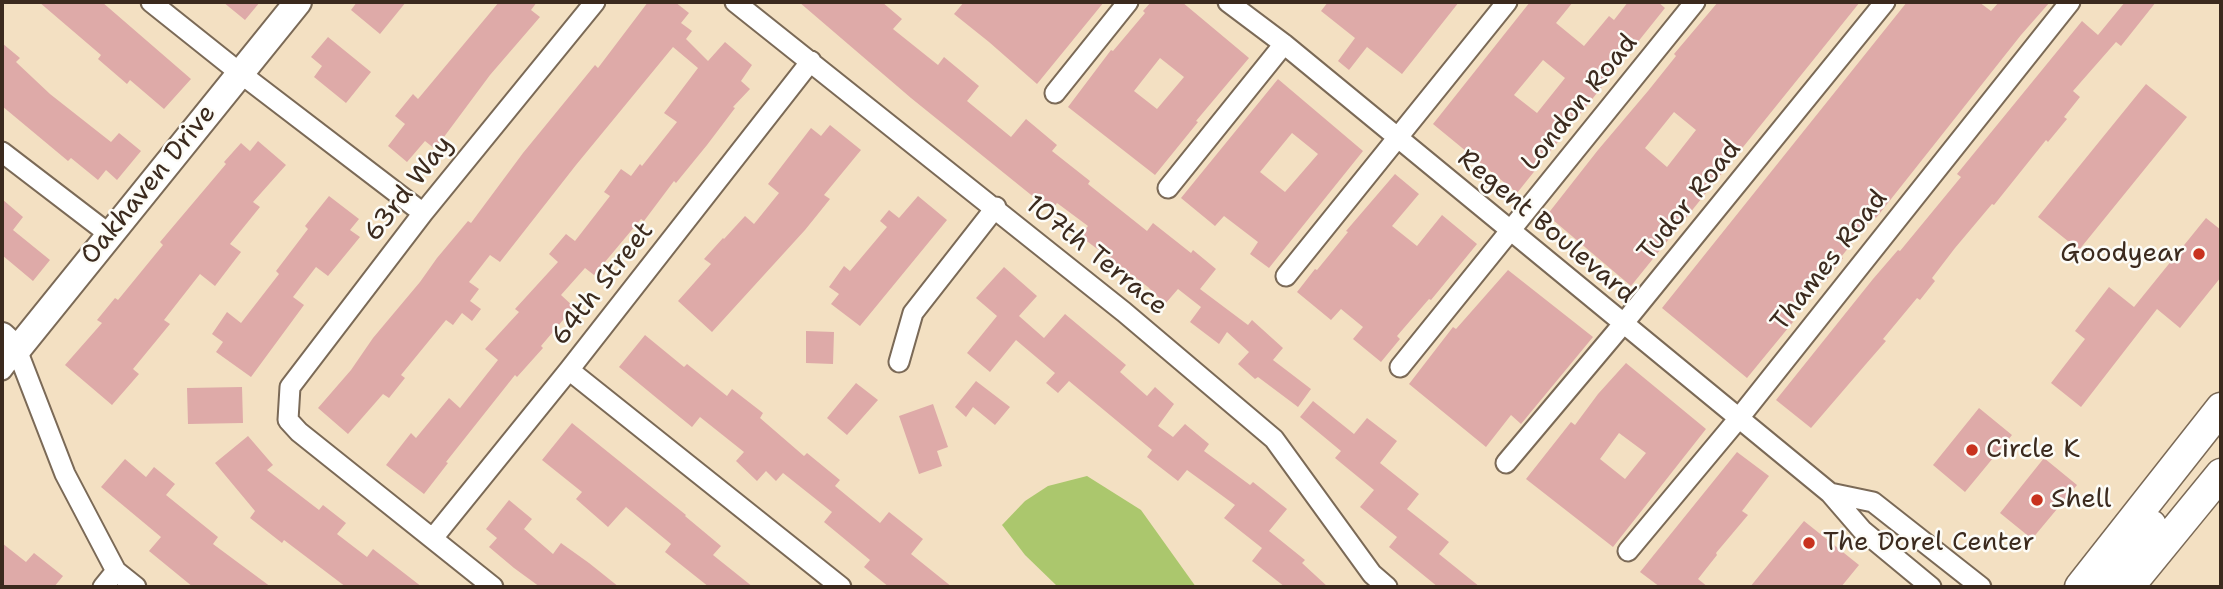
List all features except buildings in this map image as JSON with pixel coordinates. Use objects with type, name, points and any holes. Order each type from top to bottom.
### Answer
[{"type":"main road","points":[[2080,587],[2218,412]]},
{"type":"main road","points":[[2114,587],[2141,537],[2210,451],[2218,412]]},
{"type":"main road","points":[[2129,587],[2221,474]]},
{"type":"street","points":[[151,2],[422,213]]},
{"type":"street","name":"Oakhaven Drive","points":[[7,352],[109,234],[298,2]]},
{"type":"street","name":"63rd Way","points":[[433,538],[299,432],[288,420],[290,387],[422,213],[595,2]]},
{"type":"street","name":"107th Terrace","points":[[735,2],[996,207],[1274,439],[1372,573],[1387,587]]},
{"type":"street","points":[[1055,93],[1128,2]]},
{"type":"street","name":"Regent Boulevard","points":[[1228,2],[1398,137],[1830,493],[1862,530],[1931,587]]},
{"type":"street","points":[[1286,276],[1507,2]]},
{"type":"street","name":"London Road","points":[[1400,368],[1695,2]]},
{"type":"street","name":"Tudor Road","points":[[1506,463],[1623,324],[1885,2]]},
{"type":"street","name":"Thames Road","points":[[1628,551],[1739,418],[2070,2]]},
{"type":"street","points":[[1168,188],[1283,44]]},
{"type":"street","name":"64th Street","points":[[433,538],[569,370],[811,61]]},
{"type":"street","points":[[2,152],[109,234]]},
{"type":"street","points":[[899,362],[913,313],[996,207]]},
{"type":"street","points":[[7,352],[65,474],[116,571],[136,587]]},
{"type":"street","points":[[569,370],[841,587]]},
{"type":"street","name":"Regent Boulevard","points":[[1830,493],[1873,502],[1981,587]]},
{"type":"street","points":[[433,538],[493,587]]},
{"type":"street","points":[[103,587],[116,571]]},
{"type":"green space","points":[[1087,476],[1141,510],[1196,587],[1058,587],[1025,555],[1002,525],[1025,501],[1048,486]]},
{"type":"place","name":"Goodyear","points":[[2199,254]]},
{"type":"place","name":"Circle K","points":[[1972,450]]},
{"type":"place","name":"Shell","points":[[2037,500]]},
{"type":"place","name":"The Dorel Center","points":[[1809,543]]}]
